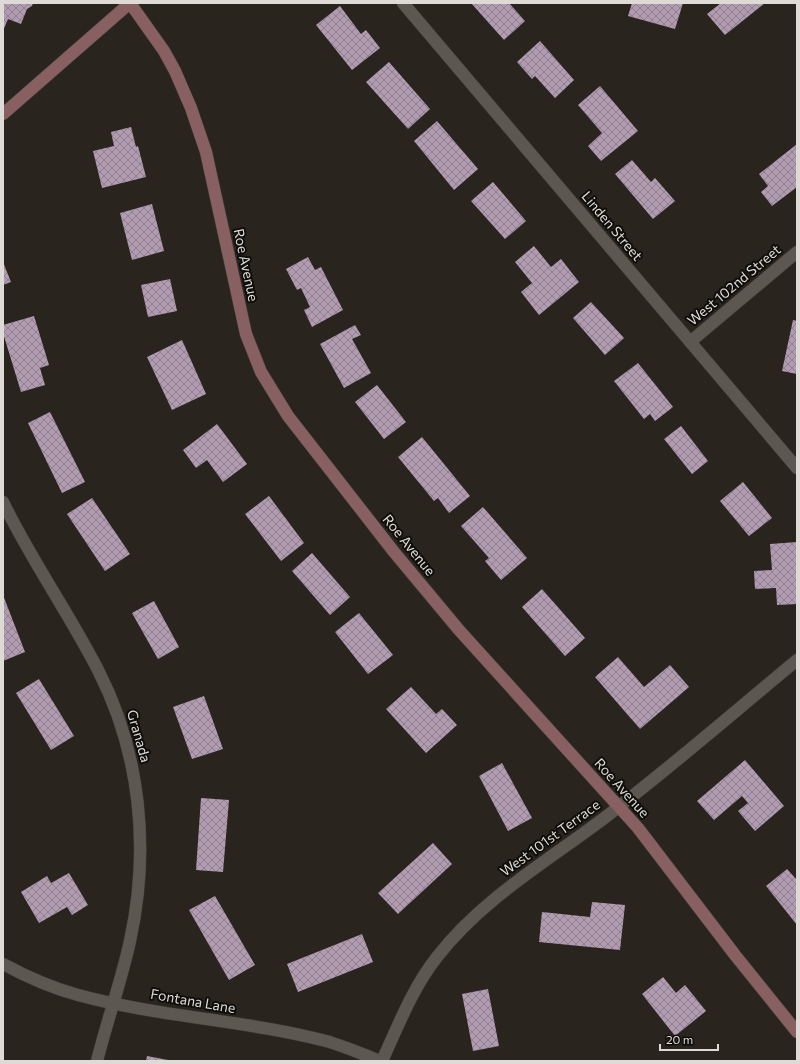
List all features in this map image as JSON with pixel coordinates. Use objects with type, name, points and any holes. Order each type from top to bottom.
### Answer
[{"type":"main road","points":[[3,114],[130,3]]},
{"type":"main road","name":"Roe Avenue","points":[[130,3],[164,51],[175,71],[191,108],[206,152],[246,334],[261,372],[288,416],[394,552],[459,630],[638,828],[735,955],[797,1032]]},
{"type":"street","name":"Linden Street","points":[[403,3],[797,468]]},
{"type":"street","name":"West 102nd Street","points":[[690,342],[797,252]]},
{"type":"street","name":"Granada","points":[[3,502],[98,670],[114,705],[129,751],[138,795],[140,830],[139,892],[130,941],[97,1061]]},
{"type":"street","name":"West 101st Terrace","points":[[381,1061],[419,985],[436,958],[460,929],[488,903],[619,807],[797,660]]},
{"type":"street","name":"Fontana Lane","points":[[3,964],[30,978],[78,995],[113,1003],[274,1030],[327,1041],[381,1061]]},
{"type":"building","points":[[3,3],[33,3],[32,6],[27,9],[21,24],[8,19],[3,31]]},
{"type":"building","points":[[471,3],[509,3],[525,21],[504,40]]},
{"type":"building","points":[[632,3],[683,3],[675,29],[628,16]]},
{"type":"building","points":[[721,3],[765,3],[725,35],[707,14]]},
{"type":"building","points":[[340,6],[361,34],[366,30],[380,48],[352,70],[316,25]]},
{"type":"building","points":[[540,41],[574,80],[555,98],[535,76],[532,79],[517,62]]},
{"type":"building","points":[[389,62],[430,109],[408,129],[366,82]]},
{"type":"building","points":[[600,86],[638,131],[601,161],[588,146],[602,133],[578,105]]},
{"type":"building","points":[[437,121],[478,169],[454,190],[414,141]]},
{"type":"building","points":[[131,127],[136,147],[138,146],[146,177],[102,188],[93,151],[114,146],[111,132]]},
{"type":"building","points":[[797,144],[797,187],[772,206],[761,192],[768,186],[759,174]]},
{"type":"building","points":[[632,160],[651,182],[655,178],[675,201],[653,219],[615,174]]},
{"type":"building","points":[[493,182],[526,221],[505,239],[471,201]]},
{"type":"building","points":[[152,204],[164,251],[132,260],[120,213]]},
{"type":"building","points":[[534,246],[551,267],[561,259],[579,282],[539,315],[521,292],[532,283],[515,262]]},
{"type":"building","points":[[308,257],[315,270],[321,267],[343,310],[312,327],[304,310],[310,307],[301,288],[297,290],[286,269]]},
{"type":"building","points":[[3,262],[11,282],[3,285]]},
{"type":"building","points":[[170,279],[177,311],[148,317],[141,285]]},
{"type":"building","points":[[591,302],[624,338],[605,355],[573,318]]},
{"type":"building","points":[[34,316],[49,365],[40,368],[45,385],[21,392],[3,333],[3,325]]},
{"type":"building","points":[[793,320],[797,321],[797,374],[782,371]]},
{"type":"building","points":[[355,325],[361,335],[352,339],[371,373],[344,388],[320,344]]},
{"type":"building","points":[[182,340],[206,394],[172,410],[147,357]]},
{"type":"building","points":[[638,363],[673,407],[655,421],[650,414],[644,419],[614,381]]},
{"type":"building","points":[[377,385],[406,422],[384,439],[355,402]]},
{"type":"building","points":[[50,412],[85,482],[62,493],[28,423]]},
{"type":"building","points":[[217,424],[247,464],[223,482],[207,460],[196,468],[183,450]]},
{"type":"building","points":[[681,426],[708,461],[692,474],[664,439]]},
{"type":"building","points":[[422,437],[470,496],[449,513],[438,498],[434,501],[398,457]]},
{"type":"building","points":[[743,482],[772,518],[749,536],[720,501]]},
{"type":"building","points":[[269,496],[304,543],[281,561],[245,514]]},
{"type":"building","points":[[92,498],[130,554],[105,571],[67,514]]},
{"type":"building","points":[[483,507],[527,558],[501,580],[485,561],[489,558],[461,526]]},
{"type":"building","points":[[797,542],[797,604],[777,605],[776,588],[755,589],[754,571],[772,570],[770,544]]},
{"type":"building","points":[[312,553],[350,597],[330,615],[292,571]]},
{"type":"building","points":[[542,589],[585,638],[565,656],[522,607]]},
{"type":"building","points":[[3,595],[25,652],[3,661]]},
{"type":"building","points":[[154,601],[179,647],[158,659],[132,613]]},
{"type":"building","points":[[359,613],[393,655],[368,674],[335,632]]},
{"type":"building","points":[[618,657],[644,687],[670,665],[689,687],[640,729],[595,677]]},
{"type":"building","points":[[39,679],[74,736],[51,750],[16,693]]},
{"type":"building","points":[[411,687],[436,714],[442,709],[457,725],[426,753],[386,709]]},
{"type":"building","points":[[204,696],[223,749],[192,759],[173,707]]},
{"type":"building","points":[[745,760],[784,806],[755,831],[738,811],[748,803],[742,796],[714,820],[697,801]]},
{"type":"building","points":[[502,763],[532,818],[508,831],[479,776]]},
{"type":"building","points":[[201,798],[229,800],[223,872],[196,870]]},
{"type":"building","points":[[433,843],[452,864],[398,914],[378,893]]},
{"type":"building","points":[[787,869],[797,880],[797,925],[766,886]]},
{"type":"building","points":[[69,873],[88,905],[72,915],[67,907],[39,923],[21,892],[47,876],[51,883]]},
{"type":"building","points":[[215,896],[255,965],[229,980],[189,910]]},
{"type":"building","points":[[592,902],[625,905],[620,950],[539,942],[542,912],[590,917]]},
{"type":"building","points":[[362,934],[373,962],[298,992],[287,964]]},
{"type":"building","points":[[663,977],[676,993],[685,985],[706,1011],[675,1036],[642,994]]},
{"type":"building","points":[[488,989],[499,1046],[473,1051],[462,994]]},
{"type":"building","points":[[147,1056],[168,1060],[168,1061],[146,1061]]}]
